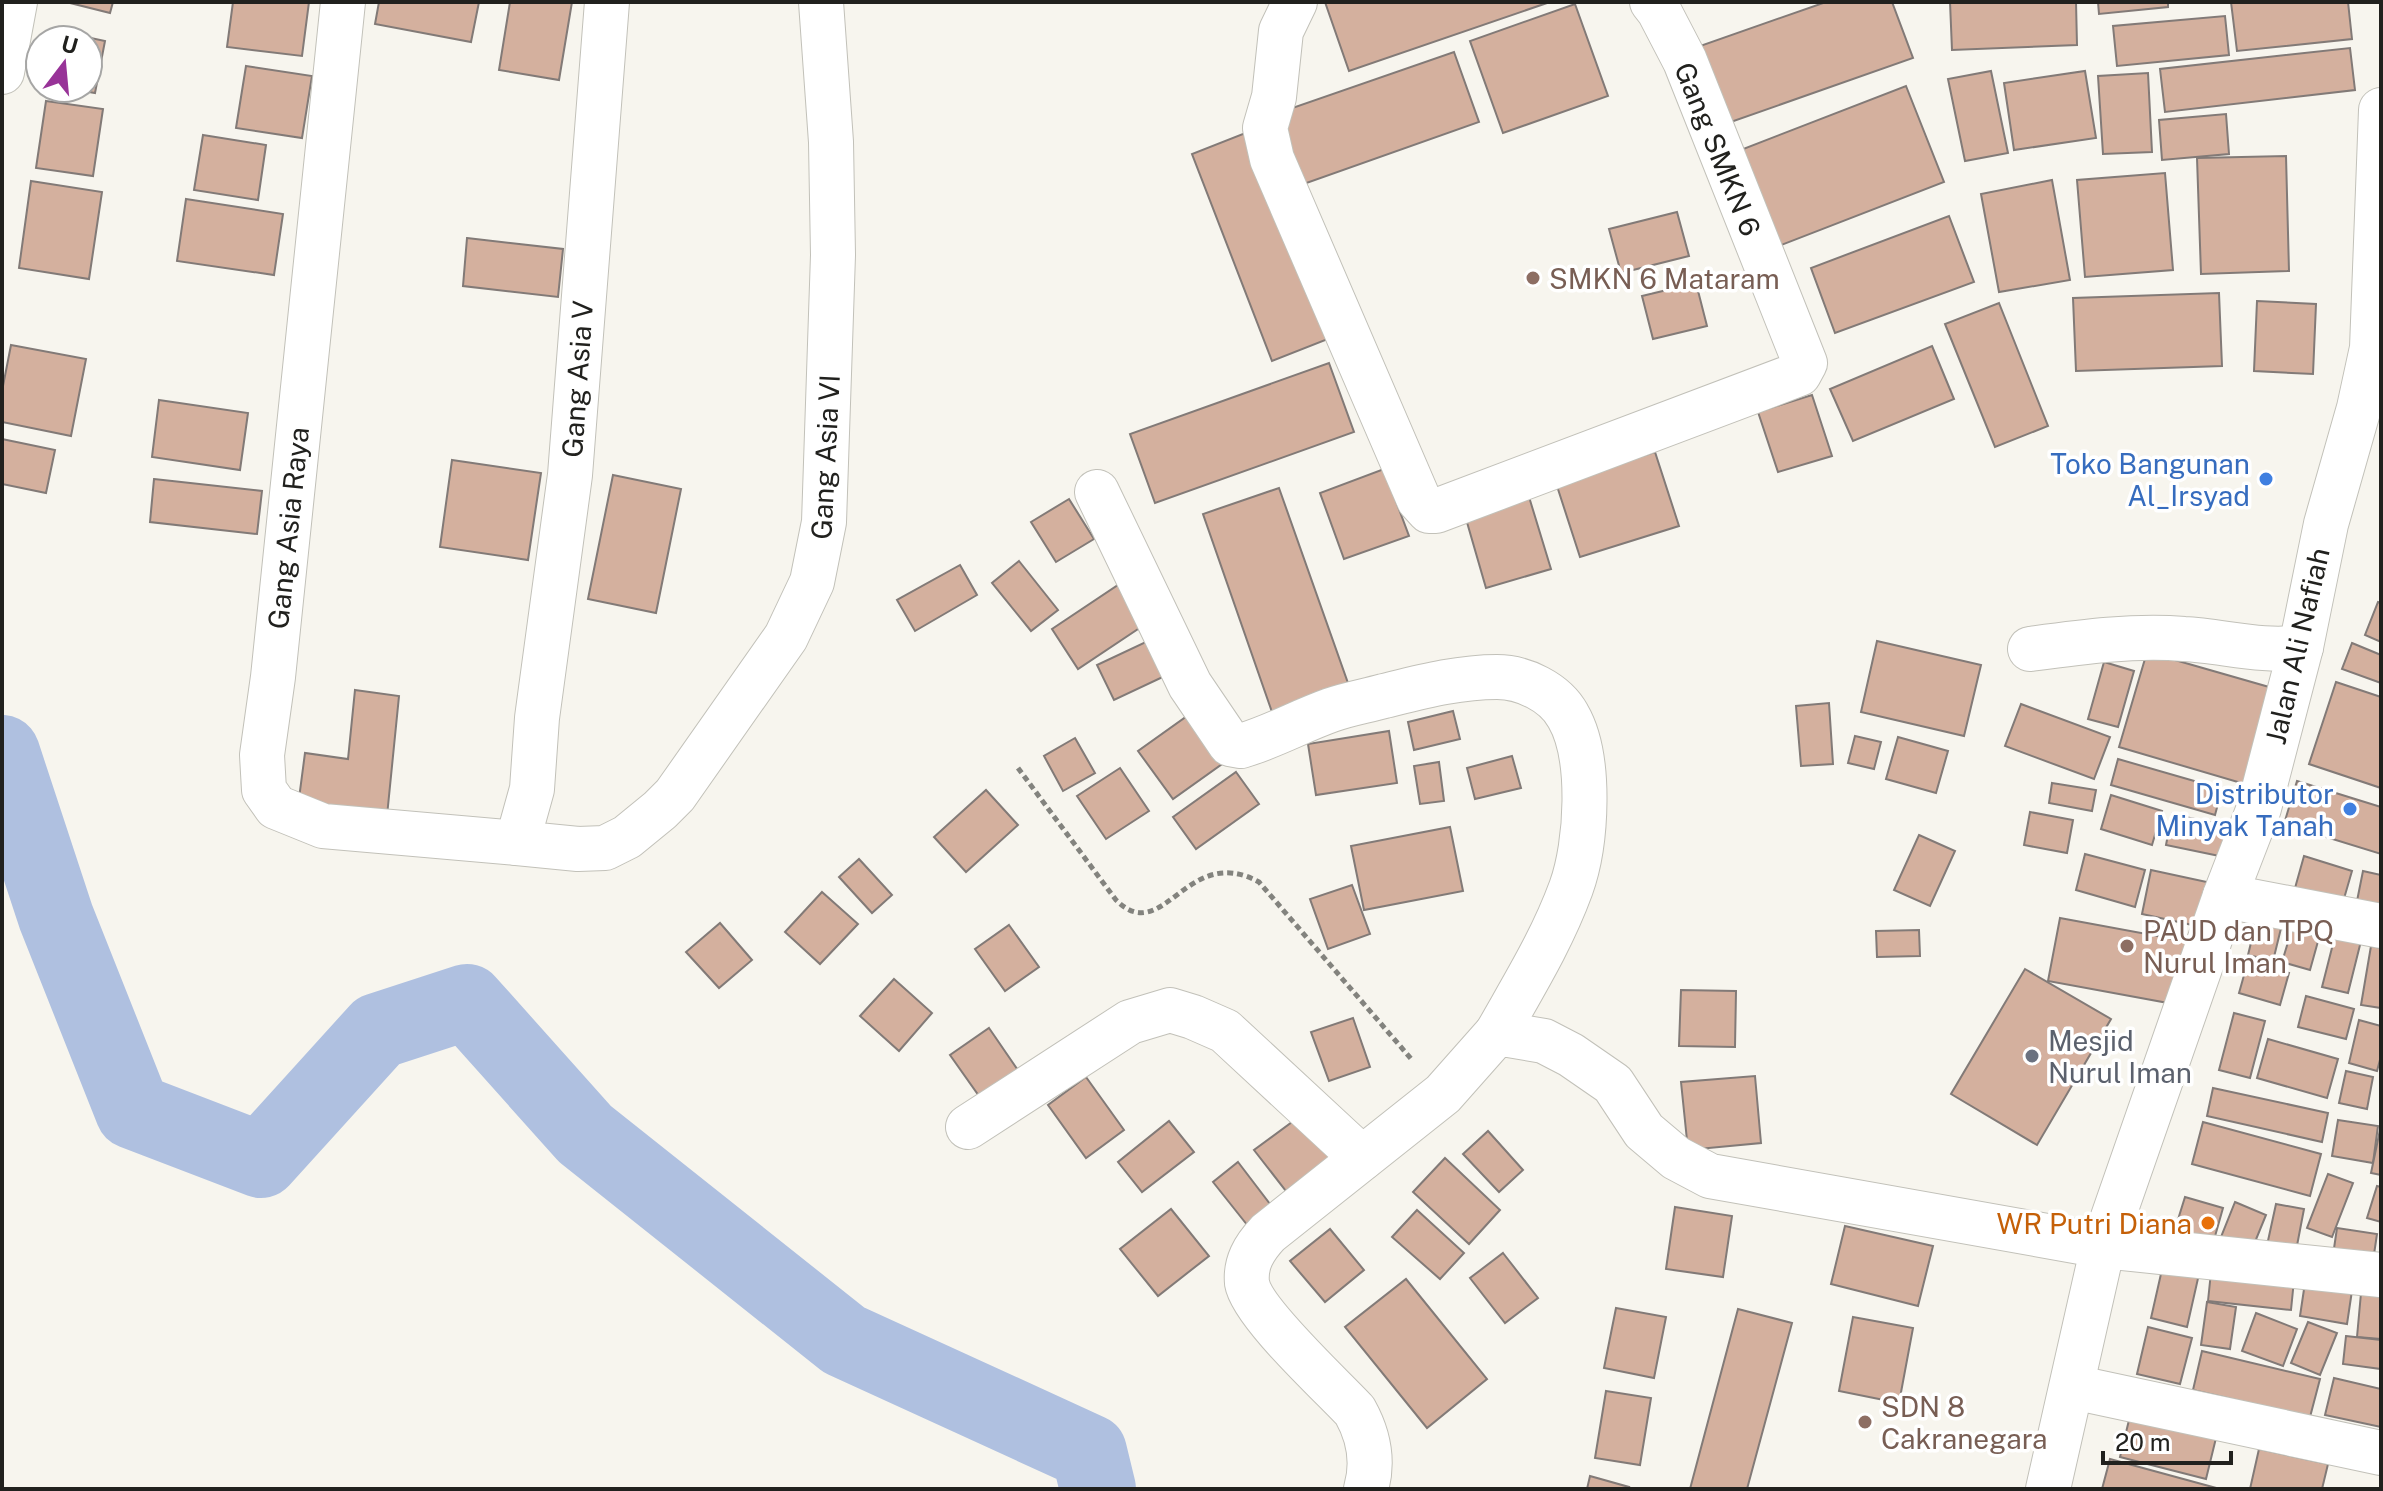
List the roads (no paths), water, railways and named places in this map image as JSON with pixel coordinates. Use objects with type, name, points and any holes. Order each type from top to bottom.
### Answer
[{"type":"street","points":[[2,72],[15,2]]},
{"type":"street","name":"Gang Asia Raya","points":[[343,2],[262,755],[264,790],[276,807],[323,826],[517,843]]},
{"type":"street","name":"Gang Asia V","points":[[517,843],[526,815],[535,755],[537,718],[570,475],[607,2]]},
{"type":"street","name":"Gang Asia VI","points":[[517,843],[578,849],[605,848],[627,837],[660,810],[675,795],[786,637],[812,582],[824,522],[833,255],[831,142],[821,2]]},
{"type":"street","name":"Gang SMKN 6","points":[[1295,2],[1281,31],[1274,97],[1265,128],[1272,159],[1419,500],[1429,511],[1436,511],[1799,374],[1805,363],[1685,61],[1652,2]]},
{"type":"street","name":"Jalan Ali Nafiah","points":[[2048,1489],[2103,1246],[2225,896],[2259,808],[2301,647],[2326,524],[2365,450],[2381,110]]},
{"type":"street","points":[[1097,492],[1190,685],[1230,744],[1241,746],[1333,709],[1444,681],[1499,677],[1526,682],[1544,691],[1563,707],[1575,731],[1584,799],[1584,839],[1572,885],[1551,939],[1497,1033],[1443,1094],[1268,1233],[1249,1261],[1249,1292],[1269,1320],[1355,1411],[1368,1437],[1370,1452],[1366,1489]]},
{"type":"street","points":[[2030,649],[2130,638],[2231,643],[2281,650],[2301,647]]},
{"type":"street","points":[[2225,896],[2381,926]]},
{"type":"street","points":[[968,1127],[1130,1022],[1170,1010],[1225,1031],[1362,1158]]},
{"type":"street","points":[[1497,1033],[1544,1041],[1571,1055],[1613,1084],[1644,1131],[1676,1158],[1710,1176],[1735,1183],[2103,1246],[2381,1275]]},
{"type":"street","points":[[2073,1387],[2381,1453]]},
{"type":"waterway","points":[[2,753],[56,917],[133,1111],[261,1160],[378,1031],[467,1002],[585,1134],[844,1340],[1089,1452],[1098,1489]]},
{"type":"place","name":"SMKN 6 Mataram","points":[[1533,278]]},
{"type":"place","name":"Toko Bangunan Al_Irsyad","points":[[2266,479]]},
{"type":"place","name":"Distributor Minyak Tanah","points":[[2350,809]]},
{"type":"place","name":"PAUD dan TPQ Nurul Iman","points":[[2127,946]]},
{"type":"place","name":"Mesjid Nurul Iman","points":[[2032,1056]]},
{"type":"place","name":"WR Putri Diana","points":[[2208,1223]]},
{"type":"place","name":"SDN 8 Cakranegara","points":[[1865,1422]]}]
